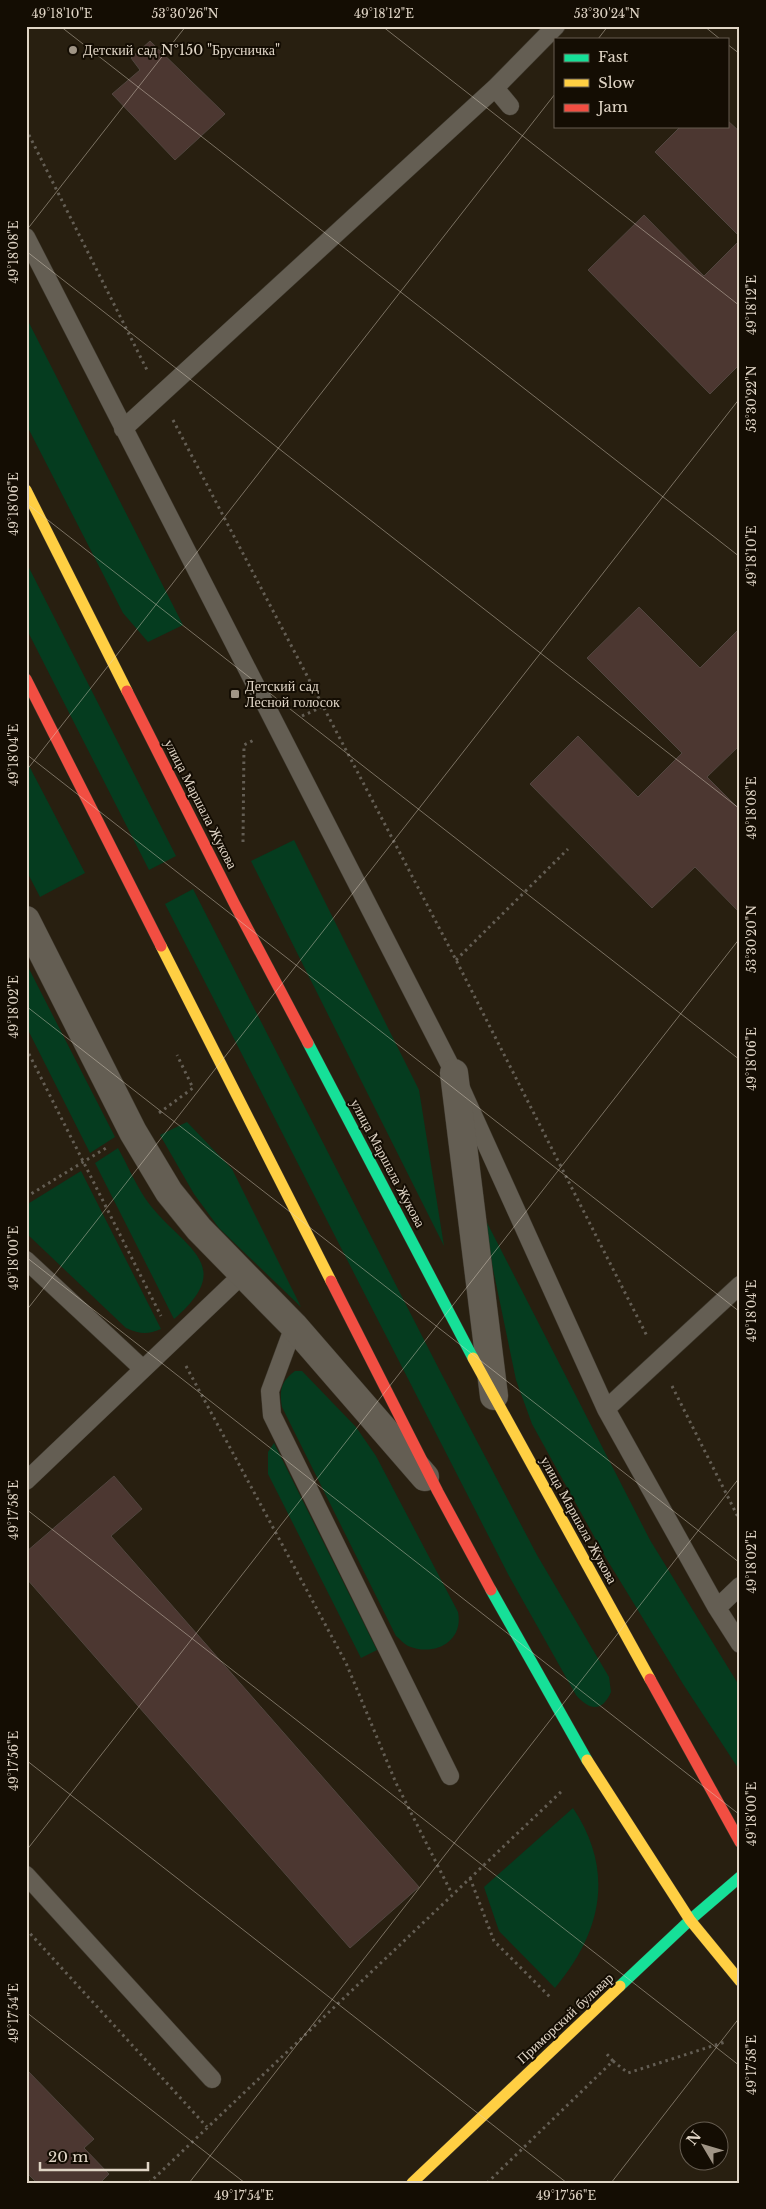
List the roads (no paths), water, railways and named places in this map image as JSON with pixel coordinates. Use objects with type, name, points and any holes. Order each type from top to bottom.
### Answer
[{"type":"main road","name":"улица Маршала Жукова","points":[[26,490],[234,903],[494,1397],[740,1842]]},
{"type":"main road","points":[[26,679],[438,1492],[574,1740],[690,1920],[740,1981]]},
{"type":"main road","name":"Приморский бульвар","points":[[412,2183],[690,1920],[740,1877]]},
{"type":"street","points":[[26,920],[133,1132],[169,1192],[199,1229],[294,1326],[438,1492]]},
{"type":"street","points":[[454,1073],[494,1397]]},
{"type":"lane","points":[[123,429],[495,88],[556,26]]},
{"type":"lane","points":[[495,88],[510,106]]},
{"type":"lane","points":[[26,237],[454,1073],[606,1409],[717,1608],[740,1644]]},
{"type":"lane","points":[[26,1260],[143,1369]]},
{"type":"lane","points":[[26,1481],[243,1274]]},
{"type":"lane","points":[[606,1409],[740,1285]]},
{"type":"lane","points":[[294,1326],[270,1391],[272,1415],[450,1776]]},
{"type":"lane","points":[[717,1608],[740,1586]]},
{"type":"lane","points":[[26,1875],[212,2079]]},
{"type":"place","name":"Детский сад №150 \"Брусничка\"","points":[[73,50]]},
{"type":"place","name":"Детский сад Лесной голосок","points":[[235,694]]}]
